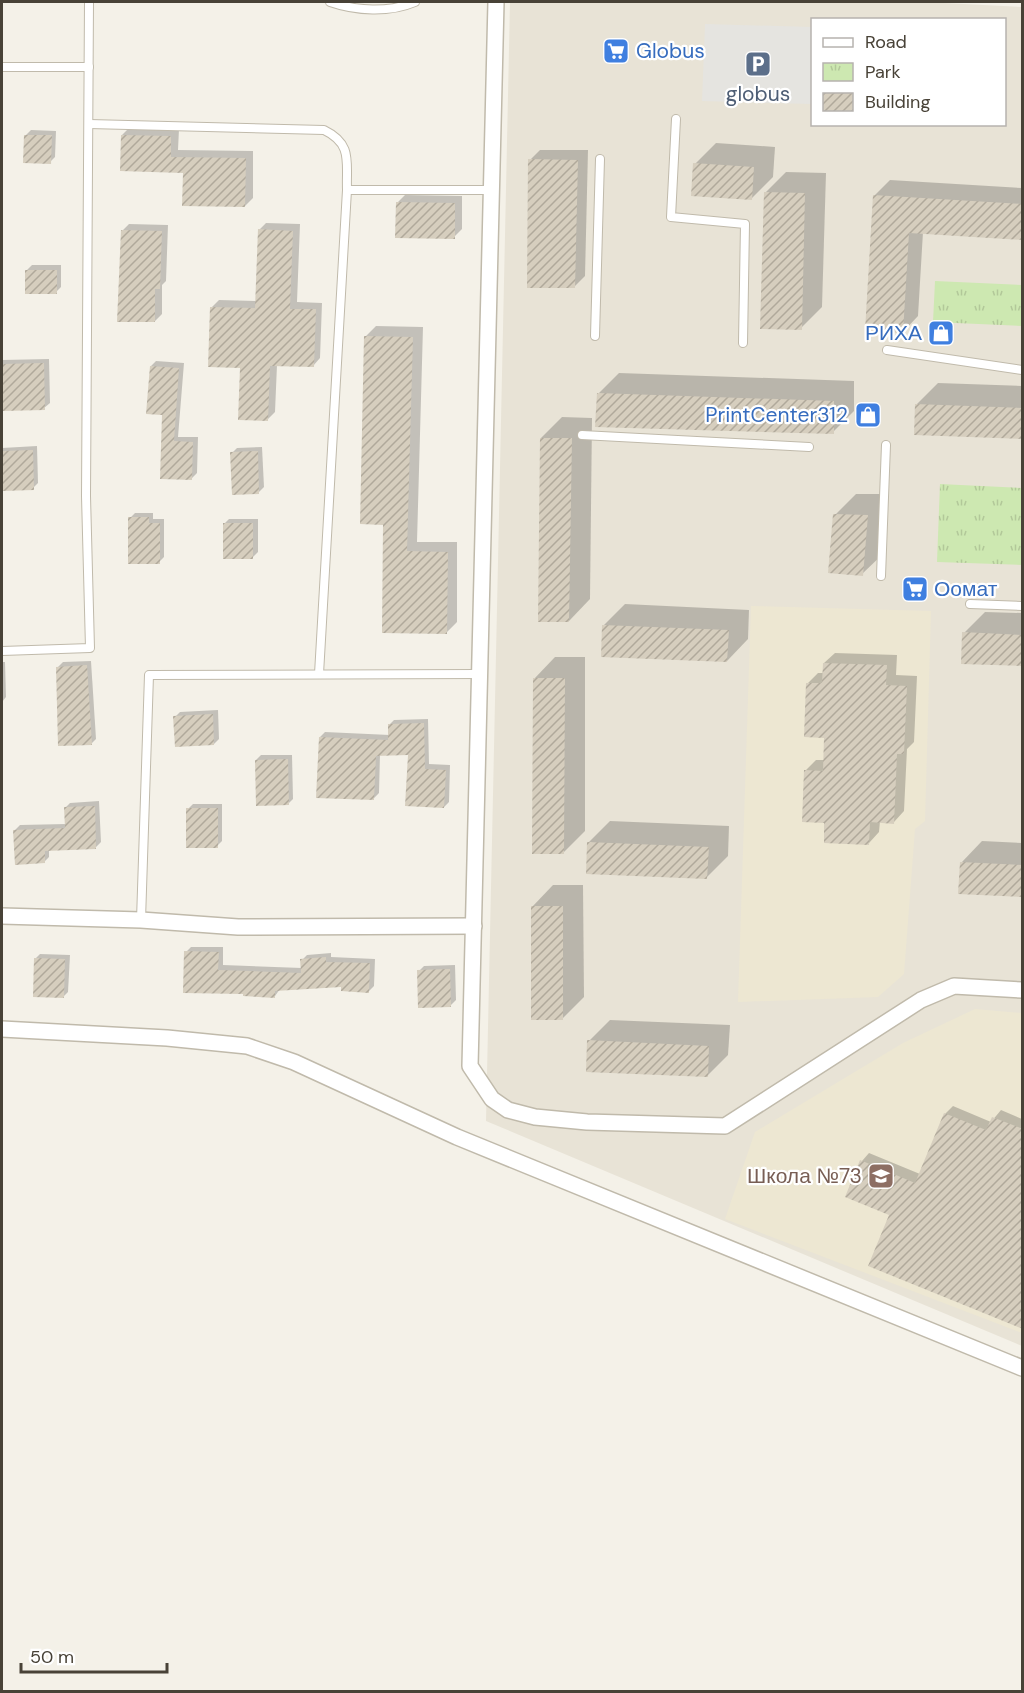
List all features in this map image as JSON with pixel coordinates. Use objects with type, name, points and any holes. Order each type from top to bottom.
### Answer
[{"type":"street","points":[[496,2],[470,1066],[492,1099],[508,1110],[535,1117],[587,1122],[725,1126],[921,1000],[954,986],[1023,990]]},
{"type":"street","points":[[2,916],[141,920],[238,927],[474,926]]},
{"type":"street","points":[[2,1029],[167,1038],[247,1046],[294,1062],[457,1137],[1023,1368]]},
{"type":"lane","points":[[2,651],[90,648],[86,496],[90,2]]},
{"type":"lane","points":[[330,2],[346,7],[379,9],[401,8],[415,2]]},
{"type":"lane","points":[[2,67],[89,67]]},
{"type":"lane","points":[[676,119],[671,217],[745,224],[743,343]]},
{"type":"lane","points":[[89,124],[324,130],[337,136],[345,148],[347,190],[319,675]]},
{"type":"lane","points":[[595,336],[600,159]]},
{"type":"lane","points":[[347,190],[491,190]]},
{"type":"lane","points":[[887,350],[1023,370]]},
{"type":"lane","points":[[582,435],[809,447]]},
{"type":"lane","points":[[880,576],[886,445]]},
{"type":"lane","points":[[970,604],[1023,606]]},
{"type":"lane","points":[[141,920],[149,675],[480,674]]},
{"type":"shaded area","points":[[510,2],[924,2],[1022,7],[1022,1346],[486,1121]]},
{"type":"shaded area","name":"globus","points":[[705,24],[811,27],[811,104],[702,101]]},
{"type":"shaded area","points":[[751,606],[931,611],[925,821],[915,829],[904,974],[878,997],[738,1002]]},
{"type":"shaded area","name":"Школа №73","points":[[975,1009],[1022,1013],[1022,1333],[725,1219],[755,1132],[903,1043]]},
{"type":"green space","points":[[935,281],[1022,285],[1022,326],[933,322]]},
{"type":"green space","points":[[940,484],[1022,488],[1022,565],[937,562]]},
{"type":"building","points":[[24,135],[52,135],[51,164],[23,163]]},
{"type":"building","points":[[121,135],[171,136],[171,157],[246,158],[245,207],[182,206],[183,173],[120,171]]},
{"type":"building","points":[[528,159],[578,160],[575,288],[527,288]]},
{"type":"building","points":[[693,163],[754,167],[752,200],[691,196]]},
{"type":"building","points":[[764,192],[805,193],[802,330],[760,329]]},
{"type":"building","points":[[873,195],[1023,204],[1023,240],[909,233],[903,333],[865,331]]},
{"type":"building","points":[[396,202],[455,203],[455,239],[395,238]]},
{"type":"building","points":[[258,229],[293,231],[290,309],[316,309],[314,367],[270,366],[268,421],[238,420],[240,368],[208,367],[210,307],[255,308]]},
{"type":"building","points":[[121,230],[162,231],[160,289],[155,289],[155,322],[117,322]]},
{"type":"building","points":[[25,270],[57,270],[57,294],[25,294]]},
{"type":"building","points":[[364,336],[413,337],[407,551],[448,552],[447,634],[382,633],[383,525],[360,524]]},
{"type":"building","points":[[44,363],[45,410],[2,411],[2,364]]},
{"type":"building","points":[[150,366],[179,368],[174,441],[193,442],[192,480],[160,479],[162,415],[146,414]]},
{"type":"building","points":[[597,393],[834,401],[834,434],[595,427]]},
{"type":"building","points":[[915,404],[1023,408],[1023,439],[914,435]]},
{"type":"building","points":[[540,438],[572,438],[569,622],[538,622]]},
{"type":"building","points":[[33,450],[34,490],[2,491],[2,451]]},
{"type":"building","points":[[258,451],[259,494],[232,495],[230,452]]},
{"type":"building","points":[[833,514],[868,515],[863,576],[828,573]]},
{"type":"building","points":[[128,517],[149,517],[149,523],[160,523],[160,564],[128,564]]},
{"type":"building","points":[[223,523],[253,523],[253,559],[223,559]]},
{"type":"building","points":[[602,625],[729,630],[727,662],[601,657]]},
{"type":"building","points":[[962,632],[1023,635],[1023,666],[961,664]]},
{"type":"building","points":[[823,663],[887,665],[886,685],[907,686],[904,754],[897,754],[894,824],[870,822],[869,845],[824,843],[824,823],[802,822],[804,770],[823,771],[824,738],[804,737],[806,683],[822,683]]},
{"type":"building","points":[[87,665],[92,745],[58,746],[56,667]]},
{"type":"building","points":[[533,678],[565,678],[564,854],[532,854]]},
{"type":"building","points":[[213,714],[214,745],[175,747],[173,716]]},
{"type":"building","points":[[424,723],[425,769],[446,770],[444,808],[405,806],[408,755],[376,756],[374,800],[316,798],[319,737],[388,740],[388,724]]},
{"type":"building","points":[[288,759],[289,805],[256,806],[255,760]]},
{"type":"building","points":[[95,806],[96,849],[45,851],[45,863],[15,865],[13,830],[65,828],[64,807]]},
{"type":"building","points":[[186,808],[218,808],[218,848],[186,848]]},
{"type":"building","points":[[587,842],[709,847],[707,879],[586,874]]},
{"type":"building","points":[[960,862],[1023,865],[1023,897],[958,894]]},
{"type":"building","points":[[531,906],[563,906],[563,1020],[531,1020]]},
{"type":"building","points":[[184,951],[219,952],[218,970],[301,973],[300,959],[326,957],[326,962],[370,963],[369,993],[341,991],[341,987],[275,991],[275,998],[243,996],[243,994],[183,993]]},
{"type":"building","points":[[34,958],[65,959],[64,998],[33,997]]},
{"type":"building","points":[[450,969],[451,1007],[418,1008],[417,970]]},
{"type":"building","points":[[587,1040],[709,1046],[708,1077],[586,1072]]},
{"type":"building","points":[[944,1113],[986,1130],[992,1117],[1023,1129],[1023,1329],[868,1266],[889,1215],[845,1197],[860,1160],[915,1183]]},
{"type":"place","name":"Globus","points":[[616,51]]},
{"type":"place","name":"globus","points":[[758,64]]},
{"type":"place","name":"РИХА","points":[[941,333]]},
{"type":"place","name":"PrintCenter312","points":[[868,415]]},
{"type":"place","name":"Оомат","points":[[915,589]]},
{"type":"place","name":"Школа №73","points":[[881,1176]]}]
